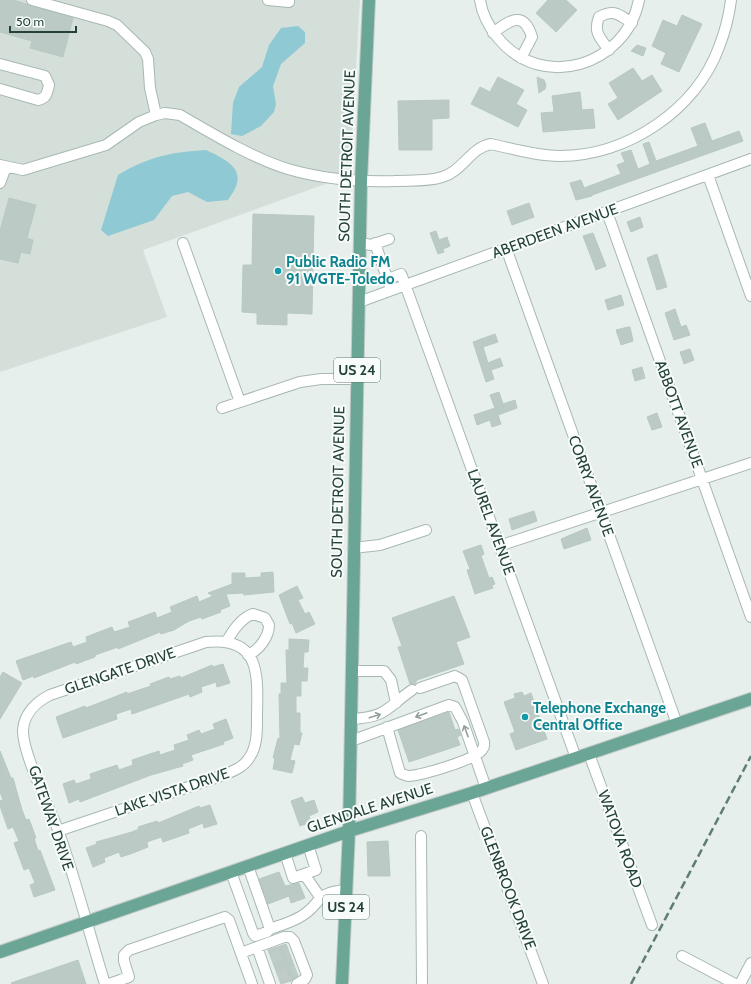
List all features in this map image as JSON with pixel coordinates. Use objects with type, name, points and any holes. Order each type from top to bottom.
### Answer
[{"type":"main road","name":"SOUTH DETROIT AVENUE","points":[[342,984],[349,831],[353,548],[361,181],[369,0]]},
{"type":"main road","name":"GLENDALE AVENUE","points":[[0,952],[349,831],[472,793],[751,699]]},
{"type":"street","points":[[32,0],[108,21],[117,25],[145,52],[148,59],[150,88],[156,114]]},
{"type":"street","points":[[268,0],[289,2],[289,0]]},
{"type":"street","points":[[480,0],[483,15],[493,33],[504,46],[521,58],[543,66],[567,67],[587,62],[609,50],[622,38],[632,23],[639,0]]},
{"type":"street","points":[[0,183],[3,166],[23,170],[106,146],[139,122],[156,114],[165,113],[180,115],[244,149],[289,169],[361,181],[429,180],[442,178],[450,174],[481,146],[491,144],[538,155],[562,156],[594,153],[626,142],[664,120],[675,111],[696,87],[720,47],[731,0]]},
{"type":"street","points":[[609,50],[599,36],[596,26],[599,17],[608,12],[618,13],[632,23]]},
{"type":"street","points":[[493,33],[509,21],[517,19],[524,21],[529,28],[532,37],[521,58]]},
{"type":"street","points":[[0,64],[44,76],[50,85],[44,99],[38,100],[0,89]]},
{"type":"street","name":"ABERDEEN AVENUE","points":[[359,302],[751,159]]},
{"type":"street","points":[[708,175],[751,296]]},
{"type":"street","name":"ABBOTT AVENUE","points":[[607,212],[751,617]]},
{"type":"street","points":[[360,243],[375,243],[389,239]]},
{"type":"street","points":[[183,243],[240,402]]},
{"type":"street","points":[[375,243],[391,290]]},
{"type":"street","name":"CORRY AVENUE","points":[[506,248],[677,724]]},
{"type":"street","points":[[388,279],[401,274],[406,285]]},
{"type":"street","name":"LAUREL AVENUE","points":[[406,285],[576,758]]},
{"type":"street","points":[[222,408],[306,380],[357,379]]},
{"type":"street","points":[[499,546],[751,463]]},
{"type":"street","points":[[353,548],[380,545],[426,530]]},
{"type":"street","points":[[222,641],[246,616],[253,614],[265,618],[269,625],[266,637],[255,651],[248,655]]},
{"type":"street","name":"LAKE VISTA DRIVE","points":[[58,831],[221,776],[244,764],[252,752],[256,737],[257,675],[253,662],[248,655],[234,644],[222,641]]},
{"type":"street","name":"GLENGATE DRIVE","points":[[28,713],[41,700],[50,696],[206,642],[222,641]]},
{"type":"street","points":[[352,671],[384,671],[391,680],[396,703]]},
{"type":"street","points":[[351,719],[368,718],[378,715],[416,689],[455,676],[462,680],[485,744],[483,749],[475,756],[425,773],[407,776],[400,773],[387,727]]},
{"type":"street","points":[[351,741],[449,705],[456,707],[486,788]]},
{"type":"street","name":"GATEWAY DRIVE","points":[[28,713],[24,723],[24,740],[58,831],[105,984]]},
{"type":"street","name":"WATOVA ROAD","points":[[589,754],[652,925]]},
{"type":"street","name":"GLENBROOK DRIVE","points":[[472,793],[543,984]]},
{"type":"street","points":[[421,836],[422,984]]},
{"type":"street","points":[[285,853],[293,878],[316,870],[308,845]]},
{"type":"street","points":[[248,866],[270,929]]},
{"type":"street","points":[[231,872],[255,936],[300,917],[310,910],[320,897],[334,891],[347,890]]},
{"type":"street","points":[[304,874],[320,897]]},
{"type":"street","points":[[109,984],[130,977],[124,961],[124,955],[130,950],[225,917],[229,920],[252,984]]},
{"type":"street","points":[[241,953],[284,937],[290,937],[294,941],[293,950],[300,969],[307,975],[305,979],[297,984]]},
{"type":"street","points":[[257,947],[267,960],[272,980]]},
{"type":"street","points":[[682,956],[735,984]]},
{"type":"street","points":[[740,984],[751,962]]},
{"type":"shaded area","points":[[0,0],[360,0],[349,184],[331,182],[143,250],[167,317],[0,372]]},
{"type":"water","points":[[298,26],[305,32],[305,43],[281,64],[273,86],[276,104],[274,112],[261,126],[242,136],[231,134],[233,103],[239,87],[262,67],[269,45],[281,28]]},
{"type":"water","points":[[206,150],[228,162],[236,171],[238,177],[235,190],[228,200],[207,202],[188,192],[172,196],[154,220],[108,236],[101,230],[118,175],[139,164],[160,156]]},
{"type":"building","points":[[0,0],[13,0],[73,18],[63,57],[30,48],[32,41],[0,32]]},
{"type":"building","points":[[548,0],[566,0],[577,10],[556,32],[536,13]]},
{"type":"building","points":[[682,15],[702,24],[679,72],[661,64],[666,53],[652,46],[663,20],[677,26]]},
{"type":"building","points":[[637,45],[646,48],[643,56],[631,51]]},
{"type":"building","points":[[633,68],[642,81],[652,75],[662,91],[618,120],[608,104],[618,98],[609,83]]},
{"type":"building","points":[[498,77],[524,90],[516,104],[527,110],[518,127],[471,104],[480,87],[490,92]]},
{"type":"building","points":[[537,77],[544,80],[546,85],[545,89],[539,93]]},
{"type":"building","points":[[580,92],[582,110],[593,109],[595,128],[543,132],[541,113],[554,112],[552,96]]},
{"type":"building","points":[[449,100],[449,118],[432,119],[432,150],[399,150],[398,101]]},
{"type":"building","points":[[705,123],[712,141],[739,131],[743,141],[592,196],[576,200],[570,183],[581,180],[584,188],[621,174],[617,165],[625,162],[621,153],[631,150],[638,169],[650,164],[643,144],[649,142],[656,161],[698,146],[691,128]]},
{"type":"building","points":[[9,198],[36,205],[27,238],[33,240],[30,254],[21,252],[18,263],[0,259],[0,231]]},
{"type":"building","points":[[529,203],[534,217],[512,225],[507,211]]},
{"type":"building","name":"Public Radio FM 91 WGTE-Toledo","points":[[253,214],[314,216],[312,314],[287,313],[287,325],[257,324],[257,313],[242,312],[243,265],[252,265]]},
{"type":"building","points":[[640,217],[643,227],[631,232],[627,222]]},
{"type":"building","points":[[436,231],[439,240],[447,237],[450,246],[443,249],[444,252],[438,254],[430,233]]},
{"type":"building","points":[[593,233],[606,266],[596,270],[583,236]]},
{"type":"building","points":[[657,254],[667,287],[657,290],[647,258]]},
{"type":"building","points":[[621,295],[624,305],[608,310],[605,300]]},
{"type":"building","points":[[675,309],[681,327],[686,325],[690,335],[674,340],[665,313]]},
{"type":"building","points":[[630,327],[633,341],[621,345],[616,330]]},
{"type":"building","points":[[495,334],[498,342],[483,347],[488,363],[500,358],[503,366],[491,370],[494,379],[486,382],[473,342]]},
{"type":"building","points":[[690,349],[694,360],[684,364],[680,352]]},
{"type":"building","points":[[642,367],[645,378],[635,381],[632,370]]},
{"type":"building","points":[[499,392],[503,404],[515,400],[517,408],[498,415],[501,424],[492,427],[490,420],[477,425],[474,415],[495,408],[490,395]]},
{"type":"building","points":[[657,413],[662,427],[652,430],[647,417]]},
{"type":"building","points":[[534,511],[537,521],[512,530],[509,519]]},
{"type":"building","points":[[587,528],[591,540],[564,549],[561,539]]},
{"type":"building","points":[[481,545],[484,554],[481,556],[489,578],[492,577],[495,584],[492,585],[493,588],[475,594],[467,570],[470,569],[463,551]]},
{"type":"building","points":[[273,572],[274,592],[244,595],[243,593],[226,594],[230,606],[220,610],[221,612],[202,619],[201,617],[189,621],[174,630],[161,634],[160,632],[118,649],[118,647],[95,655],[95,657],[76,664],[75,662],[34,678],[33,676],[23,680],[16,661],[71,642],[73,647],[87,642],[86,637],[112,627],[114,632],[130,627],[128,622],[155,612],[157,618],[172,612],[170,607],[197,596],[199,602],[213,596],[208,593],[232,584],[232,573],[245,573],[245,578],[261,577],[261,573]]},
{"type":"building","points":[[297,586],[303,598],[298,600],[305,614],[309,612],[315,624],[296,633],[292,623],[290,624],[279,595]]},
{"type":"building","points":[[454,596],[470,637],[456,642],[464,664],[417,680],[415,684],[410,684],[398,647],[402,646],[392,618]]},
{"type":"building","points":[[289,639],[309,640],[308,652],[304,652],[303,668],[308,668],[307,681],[301,681],[301,696],[296,696],[296,713],[300,713],[300,733],[302,733],[299,745],[294,744],[290,760],[295,761],[292,773],[273,769],[275,758],[273,758],[278,738],[280,739],[279,694],[281,694],[281,683],[287,683],[286,650],[289,650]]},
{"type":"building","points":[[223,664],[230,683],[217,687],[216,682],[201,687],[202,692],[190,697],[189,694],[132,714],[131,709],[116,714],[117,719],[63,738],[56,717],[85,706],[86,708],[127,692],[127,694],[151,686],[150,684],[169,677],[170,679],[180,676],[181,678],[212,665],[213,667]]},
{"type":"building","points":[[3,672],[22,683],[0,719],[0,677]]},
{"type":"building","name":"Telephone Exchange Central Office","points":[[522,692],[524,696],[531,693],[547,739],[516,750],[510,734],[515,732],[504,702],[515,698],[514,694]]},
{"type":"building","points":[[449,712],[455,730],[458,729],[461,735],[457,737],[460,745],[409,762],[398,730]]},
{"type":"building","points":[[226,719],[233,738],[223,742],[224,744],[191,755],[193,760],[182,764],[183,766],[151,775],[80,802],[79,799],[69,803],[63,784],[74,780],[76,784],[91,779],[90,774],[117,765],[119,770],[133,765],[132,760],[159,751],[160,755],[175,750],[174,745],[189,740],[187,735],[199,730],[201,734],[215,729],[213,724]]},
{"type":"building","points":[[0,751],[11,778],[13,778],[22,810],[26,820],[29,819],[36,838],[34,838],[38,851],[40,850],[55,890],[34,897],[30,885],[35,883],[29,868],[24,870],[14,843],[19,841],[13,827],[8,829],[0,806],[0,801],[3,800],[0,792]]},
{"type":"building","points":[[302,797],[305,803],[314,800],[318,812],[309,816],[311,822],[300,826],[291,801]]},
{"type":"building","points":[[210,805],[217,824],[204,828],[203,823],[188,829],[189,833],[163,842],[161,837],[147,842],[148,847],[121,857],[119,852],[104,858],[105,862],[93,867],[86,848],[97,844],[96,842],[132,832],[139,829],[138,827],[157,821],[158,823],[199,806],[200,808]]},
{"type":"building","points":[[388,841],[390,876],[368,876],[367,842]]},
{"type":"building","points":[[279,872],[285,886],[299,883],[305,898],[291,903],[289,896],[268,904],[259,879]]},
{"type":"building","points":[[286,944],[298,976],[291,981],[281,984],[268,950]]},
{"type":"building","points":[[78,960],[86,984],[11,983]]},
{"type":"tunnel","points":[[271,958],[289,951]]},
{"type":"tunnel","points":[[278,977],[296,970]]},
{"type":"railway","points":[[631,984],[751,756]]},
{"type":"place","name":"Public Radio FM 91 WGTE-Toledo","points":[[278,271]]},
{"type":"place","name":"Telephone Exchange Central Office","points":[[525,717]]}]
